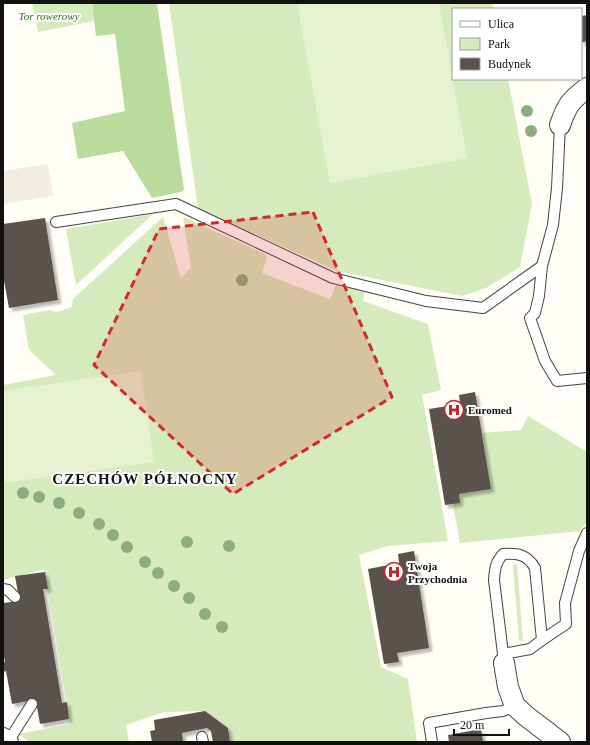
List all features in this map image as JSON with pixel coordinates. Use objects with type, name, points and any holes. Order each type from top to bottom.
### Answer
[{"type":"street","points":[[560,125],[568,105],[576,96],[587,88]]},
{"type":"street","points":[[503,659],[508,687],[516,706],[526,716],[560,742]]},
{"type":"lane","points":[[560,125],[557,188],[553,225],[542,266],[540,296],[535,313],[530,318],[545,361],[557,381],[587,378]]},
{"type":"lane","points":[[56,222],[176,204],[334,278],[426,301],[483,308],[542,266]]},
{"type":"lane","points":[[542,640],[535,568],[531,560],[513,553],[503,554],[498,560],[495,568],[494,580],[503,659],[530,648],[542,640],[566,624],[565,603],[579,551],[587,533]]},
{"type":"lane","points":[[3,589],[8,590],[16,597]]},
{"type":"lane","points":[[5,740],[13,734],[32,704]]},
{"type":"lane","points":[[432,742],[429,723],[503,711],[516,706]]},
{"type":"highlighted area","points":[[313,212],[392,397],[233,494],[94,365],[159,229]]},
{"type":"green space","name":"Tor rowerowy","points":[[32,3],[92,3],[94,21],[38,32]]},
{"type":"green space","points":[[92,3],[157,3],[184,190],[181,192],[152,198],[123,151],[78,159],[72,123],[125,111],[115,34],[96,36]]},
{"type":"green space","points":[[169,3],[492,3],[494,8],[452,8],[452,80],[508,80],[532,204],[520,267],[486,288],[462,296],[337,271],[198,208]]},
{"type":"green space","points":[[297,3],[439,3],[467,158],[330,183]]},
{"type":"green space","points":[[153,214],[76,285],[66,229]]},
{"type":"green space","points":[[163,217],[181,278],[191,267],[183,217],[265,254],[267,258],[262,273],[330,299],[336,284],[339,282],[365,289],[363,301],[428,324],[441,390],[422,395],[448,541],[388,546],[359,555],[381,667],[408,679],[417,742],[230,742],[228,728],[205,711],[164,712],[126,725],[129,742],[29,742],[19,734],[70,724],[44,569],[3,580],[3,385],[56,375],[29,350],[23,315],[49,310],[56,312],[72,307],[73,299]]},
{"type":"green space","points":[[141,371],[154,462],[3,483],[3,391]]},
{"type":"green space","points":[[528,416],[587,452],[587,521],[580,531],[460,543],[453,504],[459,494],[491,488],[482,433],[521,430]]},
{"type":"green space","points":[[517,564],[523,641],[519,641],[513,565]]},
{"type":"shaded area","points":[[48,164],[53,196],[3,204],[3,171]]},
{"type":"building","points":[[587,15],[587,41],[582,43],[582,16]]},
{"type":"building","points":[[45,218],[58,300],[9,308],[3,275],[3,224]]},
{"type":"building","points":[[475,392],[491,489],[459,494],[460,503],[445,505],[429,409],[460,404],[459,395]]},
{"type":"building","points":[[414,551],[429,648],[397,653],[399,662],[384,664],[368,569],[399,563],[398,554]]},
{"type":"building","points":[[45,572],[48,589],[43,589],[62,703],[67,702],[69,719],[40,724],[37,707],[28,701],[12,704],[6,671],[3,672],[3,663],[5,662],[3,652],[3,603],[11,602],[18,593],[15,576]]},
{"type":"building","points":[[205,711],[228,728],[230,742],[213,742],[211,731],[207,728],[182,733],[183,742],[152,742],[150,731],[155,730],[154,720]]},
{"type":"building","points":[[481,729],[483,742],[449,742],[448,735]]},
{"type":"place","name":"Euromed","points":[[454,410]]},
{"type":"place","name":"Twoja Przychodnia","points":[[394,572]]},
{"type":"district","name":"CZECHÓW PÓŁNOCNY","points":[[145,479]]}]
